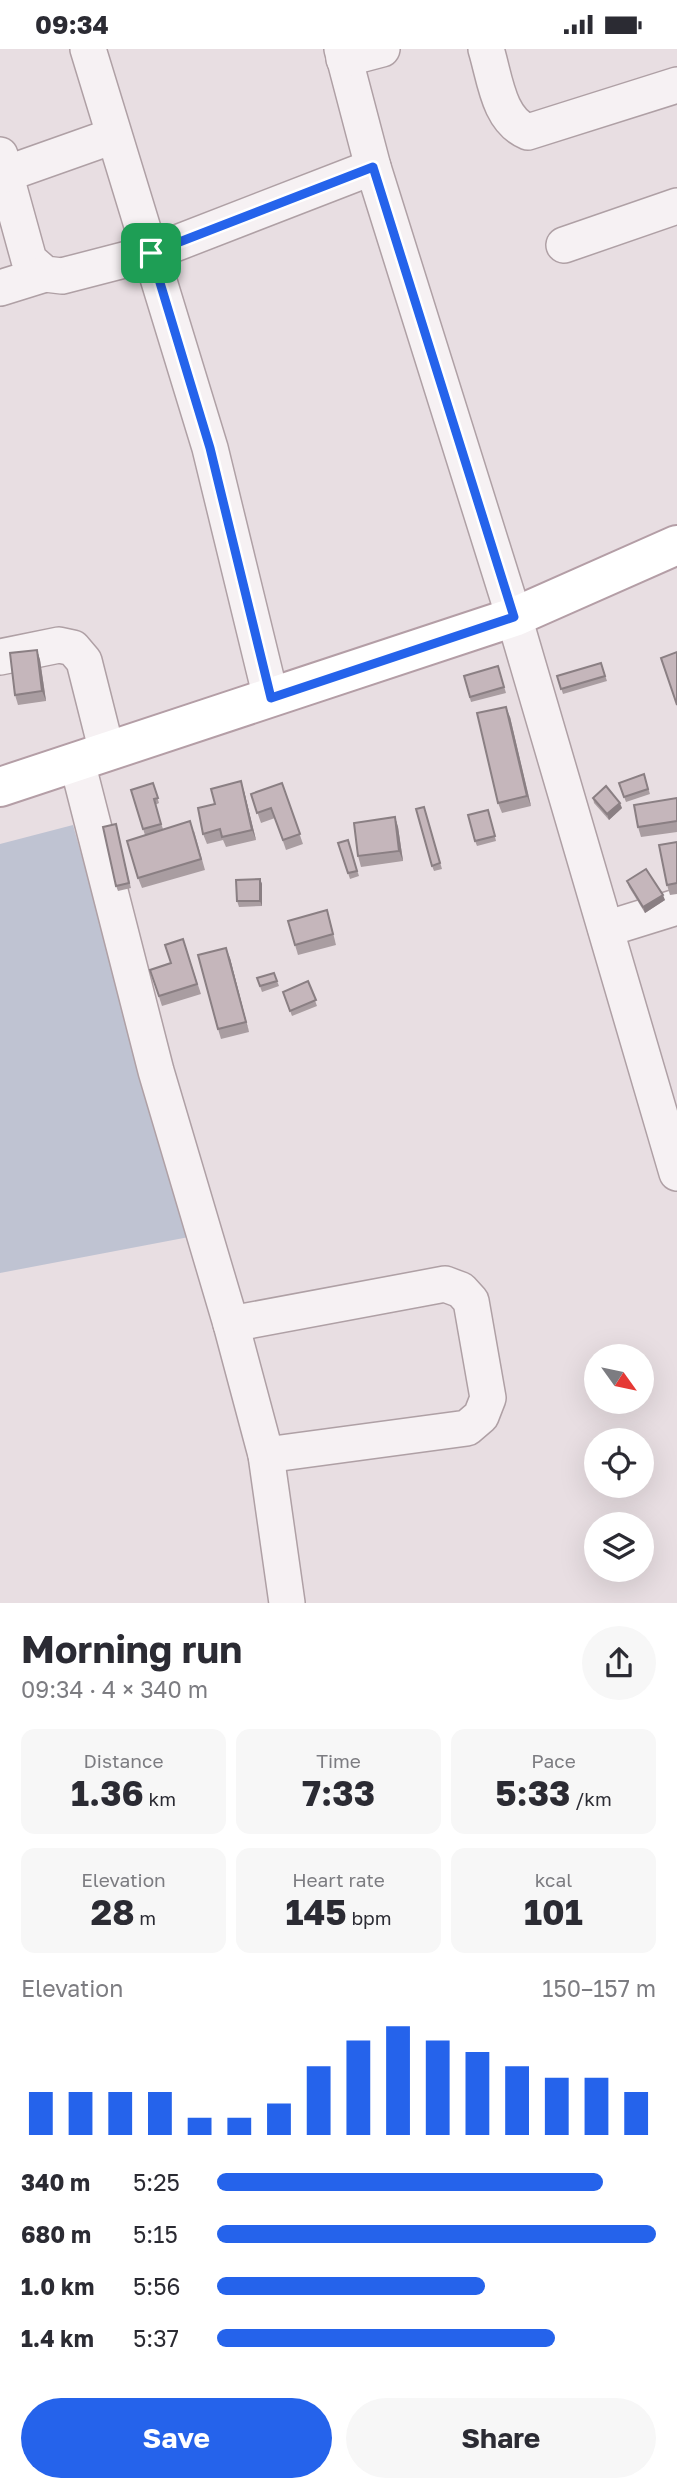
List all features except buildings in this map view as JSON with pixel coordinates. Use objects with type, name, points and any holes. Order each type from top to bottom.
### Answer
[{"type":"main road","points":[[0,787],[514,617],[677,545]]},
{"type":"street","points":[[88,49],[210,448],[271,698]]},
{"type":"street","points":[[382,49],[343,54],[373,167],[514,617],[677,1172]]},
{"type":"street","points":[[486,49],[506,116],[516,127],[528,132],[677,85]]},
{"type":"street","points":[[45,274],[29,260],[2,168],[113,136]]},
{"type":"street","points":[[0,288],[45,274],[62,276],[151,253],[373,167]]},
{"type":"street","points":[[564,245],[677,206]]},
{"type":"street","points":[[0,657],[59,645],[73,648],[84,661],[92,757],[156,1071],[231,1324],[265,1455],[287,1603]]},
{"type":"street","points":[[606,929],[677,907]]},
{"type":"street","points":[[231,1324],[445,1284],[461,1290],[471,1301],[488,1398],[481,1416],[467,1428],[265,1455]]},
{"type":"shaded area","points":[[73,825],[189,1237],[0,1273],[0,844]]},
{"type":"route","points":[[373,167],[514,617],[271,698],[210,448],[151,253],[373,167]]}]
